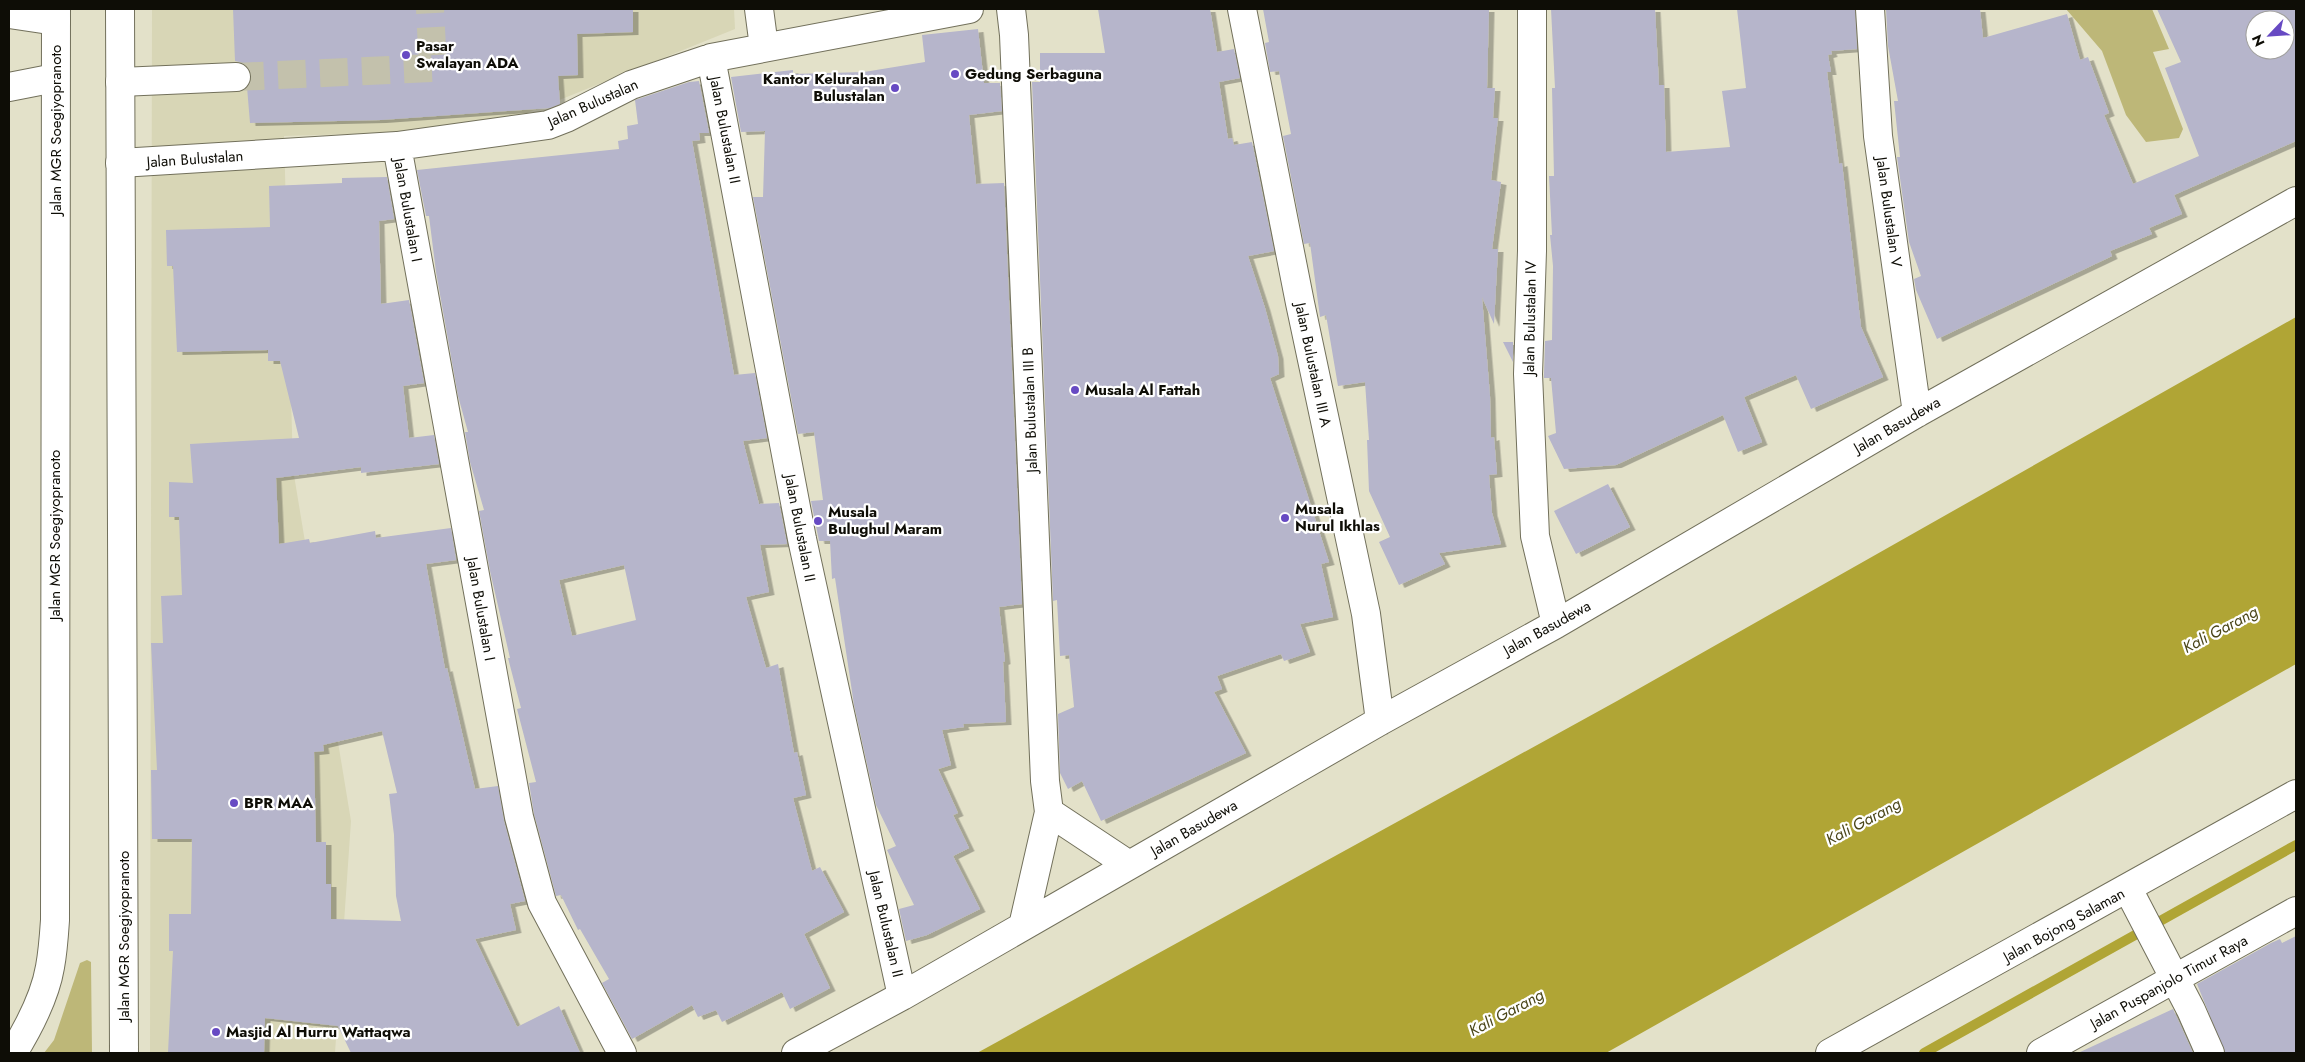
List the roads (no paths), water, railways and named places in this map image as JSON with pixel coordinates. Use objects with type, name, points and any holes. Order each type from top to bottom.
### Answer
[{"type":"main road","name":"Jalan MGR Soegiyopranoto","points":[[120,9],[124,1053]]},
{"type":"main road","points":[[759,9],[764,47]]},
{"type":"main road","name":"Jalan Bulustalan","points":[[120,163],[397,146],[548,125],[566,118],[631,85],[711,58],[969,9]]},
{"type":"main road","name":"Jalan Bulustalan III B","points":[[1011,9],[1045,781],[1049,812],[1023,926]]},
{"type":"main road","name":"Jalan Bulustalan III A","points":[[1242,9],[1300,303],[1366,614],[1380,721]]},
{"type":"main road","name":"Jalan Bulustalan IV","points":[[1532,9],[1532,251],[1528,374],[1535,536],[1556,624]]},
{"type":"main road","name":"Jalan Bulustalan V","points":[[1870,9],[1878,136],[1917,413]]},
{"type":"main road","points":[[9,14],[56,15]]},
{"type":"main road","name":"Jalan MGR Soegiyopranoto","points":[[13,1053],[45,989],[50,966],[55,920],[56,15]]},
{"type":"main road","name":"Jalan Bulustalan II","points":[[711,58],[802,539],[902,996]]},
{"type":"main road","points":[[120,82],[236,77]]},
{"type":"main road","points":[[9,87],[55,78]]},
{"type":"main road","name":"Jalan Bulustalan I","points":[[397,146],[519,817],[542,903],[622,1053]]},
{"type":"main road","name":"Jalan Basudewa","points":[[796,1053],[902,996],[1380,721],[1556,624],[1917,413],[2296,201]]},
{"type":"main road","name":"Jalan Bojong Salaman","points":[[1830,1053],[1869,1044],[2128,889],[2296,796]]},
{"type":"main road","points":[[1049,812],[1129,865]]},
{"type":"main road","points":[[2128,889],[2170,968],[2210,1053]]},
{"type":"main road","name":"Jalan Puspanjolo Timur Raya","points":[[2041,1053],[2170,968],[2296,911]]},
{"type":"water","name":"Kali Garang","points":[[2296,317],[2296,664],[1606,1053],[977,1053],[1617,701]]},
{"type":"waterway","points":[[1924,1053],[2296,845]]},
{"type":"tunnel","points":[[236,77],[433,68],[430,9]]},
{"type":"place","name":"Pasar Swalayan ADA","points":[[406,55]]},
{"type":"place","name":"Gedung Serbaguna","points":[[955,74]]},
{"type":"place","name":"Kantor Kelurahan Bulustalan","points":[[895,88]]},
{"type":"place","name":"Musala Al Fattah","points":[[1075,390]]},
{"type":"place","name":"Musala Nurul Ikhlas","points":[[1285,518]]},
{"type":"place","name":"Musala Bulughul Maram","points":[[818,521]]},
{"type":"place","name":"BPR MAA","points":[[234,803]]},
{"type":"place","name":"Masjid Al Hurru Wattaqwa","points":[[216,1032]]}]
